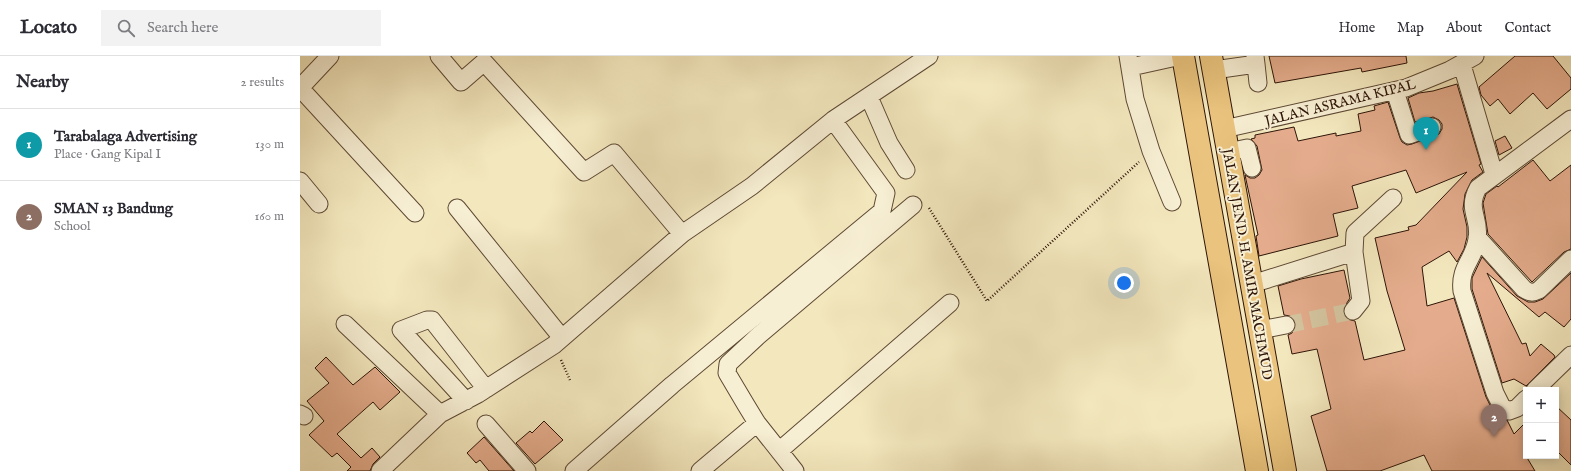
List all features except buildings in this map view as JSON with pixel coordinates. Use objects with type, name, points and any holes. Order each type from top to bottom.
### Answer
[{"type":"highway","name":"JALAN JEND. H. AMIR MACHMUD","points":[[1182,56],[1258,471]]},
{"type":"highway","name":"JALAN JEND. H. AMIR MACHMUD","points":[[1212,63],[1286,471]]},
{"type":"highway","points":[[1225,289],[1252,284]]},
{"type":"highway","points":[[1233,336],[1260,330]]},
{"type":"street","points":[[330,56],[300,88],[415,213]]},
{"type":"street","points":[[439,56],[461,82],[484,62],[584,172],[614,153],[682,234]]},
{"type":"street","points":[[380,471],[440,414],[486,389],[558,341],[682,234],[752,186],[833,120],[929,56]]},
{"type":"street","points":[[1172,202],[1151,151],[1135,99],[1129,62],[1182,56]]},
{"type":"street","points":[[1212,63],[1255,60],[1258,83]]},
{"type":"street","points":[[1466,60],[1494,174]]},
{"type":"street","name":"JALAN ASRAMA KIPAL","points":[[1224,129],[1406,88],[1466,60]]},
{"type":"street","points":[[1395,91],[1409,135],[1432,128]]},
{"type":"street","points":[[869,97],[889,143],[906,170]]},
{"type":"street","points":[[1523,402],[1517,408],[1509,411],[1502,407],[1494,393],[1464,298],[1461,281],[1463,271],[1475,249],[1477,238],[1477,229],[1472,205],[1474,195],[1478,188],[1494,174],[1571,119]]},
{"type":"street","points":[[574,471],[672,386],[882,211],[886,193],[833,120]]},
{"type":"street","points":[[1228,152],[1247,148],[1252,168]]},
{"type":"street","points":[[300,181],[319,204]]},
{"type":"street","points":[[1353,311],[1361,301],[1354,252],[1356,233],[1393,198]]},
{"type":"street","points":[[794,471],[757,423],[727,373],[728,364],[764,331],[920,204]]},
{"type":"street","points":[[457,208],[558,341]]},
{"type":"street","points":[[1477,238],[1524,289],[1530,292],[1539,290],[1571,259]]},
{"type":"street","points":[[1252,284],[1354,252]]},
{"type":"street","points":[[779,451],[950,303]]},
{"type":"street","points":[[466,400],[401,330],[427,320],[432,320],[486,389]]},
{"type":"street","points":[[345,324],[440,414]]},
{"type":"street","points":[[1260,330],[1286,325]]},
{"type":"street","points":[[1538,387],[1571,355]]},
{"type":"street","points":[[700,471],[757,423]]},
{"type":"street","points":[[486,424],[527,471]]},
{"type":"path","points":[[920,204],[987,301],[1151,151]]},
{"type":"path","points":[[558,341],[570,380]]},
{"type":"tunnel","points":[[1286,325],[1353,311]]},
{"type":"place","name":"Tarabalaga Advertising","points":[[1426,150]]},
{"type":"place","name":"SMAN 13 Bandung","points":[[1494,437]]}]
